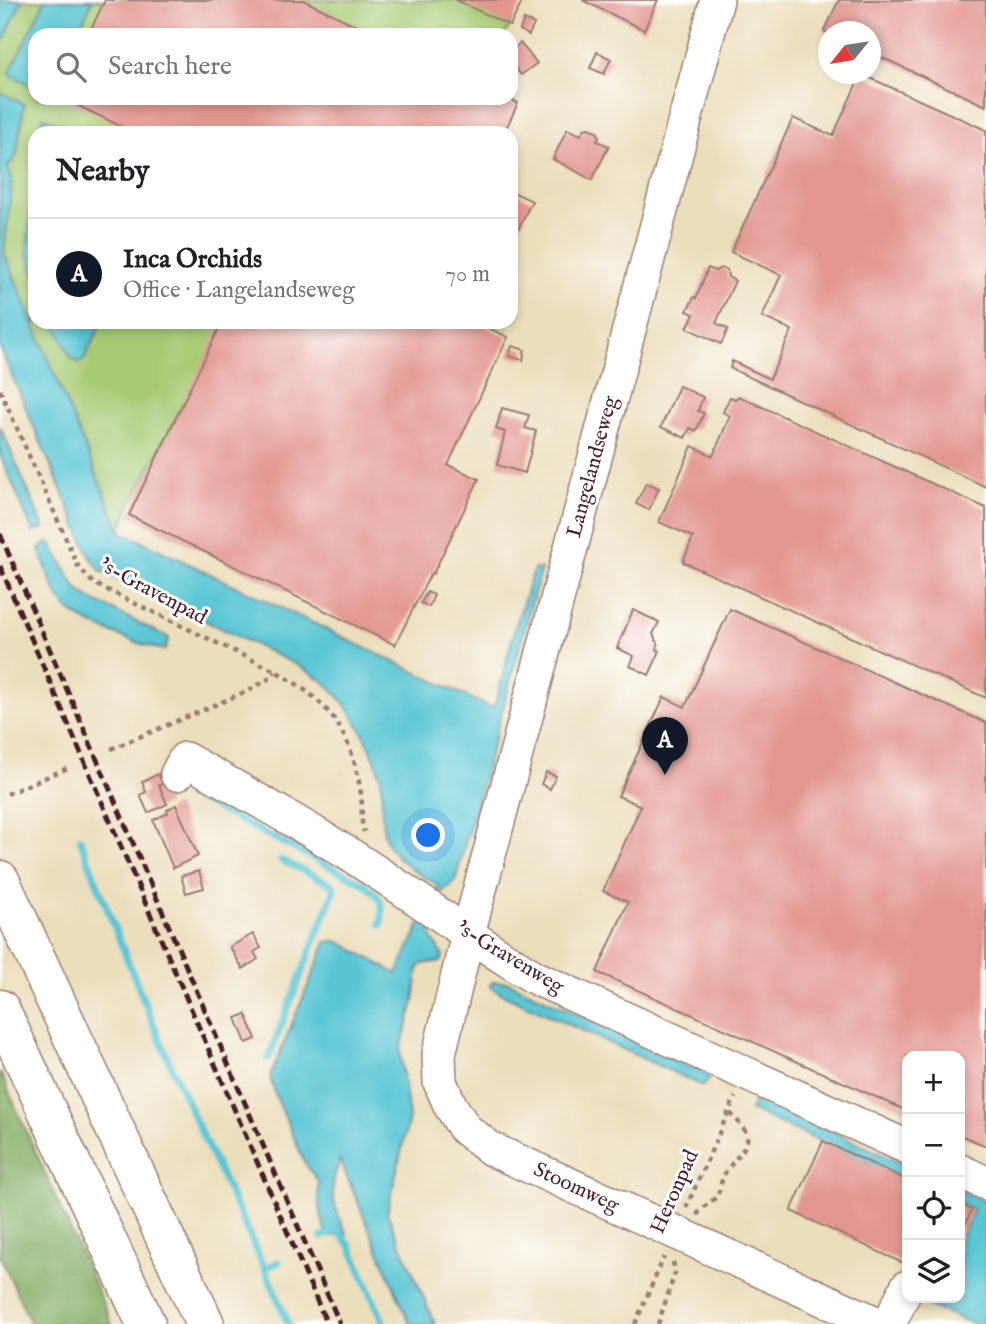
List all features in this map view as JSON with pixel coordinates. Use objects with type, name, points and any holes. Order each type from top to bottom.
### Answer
[{"type":"highway","points":[[0,880],[205,1324]]},
{"type":"highway","points":[[0,1009],[146,1324]]},
{"type":"street","name":"Langelandseweg","points":[[468,934],[717,0]]},
{"type":"street","name":"'s-Gravenweg","points":[[177,774],[185,759],[286,816],[374,870],[536,978],[902,1145]]},
{"type":"street","name":"Stoomweg","points":[[468,934],[439,1054],[440,1082],[465,1129],[491,1149],[672,1239],[878,1324]]},
{"type":"street","points":[[965,1173],[986,1183]]},
{"type":"street","points":[[889,1324],[902,1297]]},
{"type":"path","name":"'s-Gravenpad","points":[[0,390],[78,566],[93,583],[275,671],[302,686],[320,701],[350,747],[362,798],[362,827],[374,870]]},
{"type":"path","points":[[111,750],[260,685],[275,671]]},
{"type":"path","points":[[7,794],[70,767]]},
{"type":"path","name":"Heronpad","points":[[635,1324],[745,1073]]},
{"type":"path","points":[[658,1324],[675,1273],[672,1239],[704,1205],[716,1198],[725,1172],[746,1147],[744,1127],[729,1111]]},
{"type":"green space","points":[[22,0],[279,0],[266,28],[28,28],[28,105],[127,105],[117,126],[62,126],[44,117],[42,126],[28,126],[28,311],[4,253],[12,179],[7,167],[16,157],[24,105],[0,92],[0,48]]},
{"type":"green space","points":[[299,0],[473,0],[513,19],[508,28],[361,28]]},
{"type":"green space","points":[[36,329],[58,329],[70,356],[83,361],[99,329],[221,329],[128,510],[120,531]]},
{"type":"green space","points":[[0,1072],[112,1324],[31,1324],[0,1256]]},
{"type":"water","points":[[0,0],[22,0],[0,48]]},
{"type":"water","points":[[45,0],[93,0],[79,28],[31,28]]},
{"type":"water","points":[[28,35],[28,84],[9,74]]},
{"type":"water","points":[[0,92],[24,104],[16,157],[7,167],[12,179],[4,253],[28,311],[28,329],[36,329],[120,531],[489,707],[494,706],[497,698],[534,569],[541,569],[455,881],[443,892],[437,891],[438,885],[401,860],[387,843],[382,823],[381,782],[371,751],[354,718],[324,682],[297,665],[101,571],[91,558],[0,348]]},
{"type":"water","points":[[43,117],[62,126],[42,126]]},
{"type":"water","points":[[58,329],[99,329],[83,361],[79,363],[70,356]]},
{"type":"water","points":[[0,426],[44,528],[33,532],[0,454]]},
{"type":"water","points":[[50,542],[77,589],[87,597],[169,638],[165,650],[98,627],[66,607],[53,587],[39,548]]},
{"type":"water","points":[[421,922],[429,926],[433,940],[443,956],[441,961],[422,964],[418,969],[414,1002],[400,1051],[409,1118],[387,1213],[435,1324],[410,1324],[340,1160],[334,1180],[333,1198],[347,1234],[327,1237],[319,1207],[318,1181],[305,1163],[270,1077],[326,942],[338,941],[397,974]]},
{"type":"water","points":[[492,982],[508,982],[708,1074],[709,1080],[703,1086],[500,993],[490,986]]},
{"type":"water","points":[[757,1097],[902,1164],[902,1178],[750,1110]]},
{"type":"water","points":[[965,1192],[986,1202],[986,1313],[981,1324],[928,1306],[930,1303],[965,1303],[965,1229],[974,1210],[965,1206]]},
{"type":"building","points":[[105,0],[303,0],[361,28],[91,28]]},
{"type":"building","points":[[456,0],[523,0],[510,26]]},
{"type":"building","points":[[582,0],[658,0],[644,30]]},
{"type":"building","points":[[839,0],[986,0],[986,106],[881,57],[881,21],[829,21]]},
{"type":"building","points":[[524,20],[534,24],[529,35],[520,30]]},
{"type":"building","points":[[520,43],[537,63],[521,75],[518,71]]},
{"type":"building","points":[[597,52],[611,59],[604,74],[590,68]]},
{"type":"building","points":[[881,83],[986,130],[986,487],[730,368],[732,361],[770,379],[792,330],[762,317],[781,275],[731,252],[793,118],[833,136],[856,84]]},
{"type":"building","points":[[77,105],[517,105],[507,126],[120,126]]},
{"type":"building","points":[[567,129],[581,135],[584,129],[597,132],[597,141],[609,146],[592,180],[553,159]]},
{"type":"building","points":[[518,194],[532,201],[518,230]]},
{"type":"building","points":[[708,268],[715,271],[721,268],[727,270],[728,277],[735,281],[716,323],[728,329],[721,344],[687,328],[694,314],[687,311],[694,297],[696,298]]},
{"type":"building","points":[[219,329],[491,329],[508,337],[448,465],[479,479],[395,645],[129,515]]},
{"type":"building","points":[[512,346],[525,350],[523,360],[509,356]]},
{"type":"building","points":[[679,386],[703,397],[698,411],[704,413],[696,431],[690,428],[685,438],[661,427]]},
{"type":"building","points":[[738,396],[986,508],[986,698],[683,562],[693,537],[659,522],[692,446],[713,456],[730,416],[723,412],[730,397],[736,399]]},
{"type":"building","points":[[502,408],[529,415],[525,428],[536,431],[525,473],[497,465],[505,432],[496,429]]},
{"type":"building","points":[[646,483],[659,488],[649,510],[636,504]]},
{"type":"building","points":[[427,592],[434,595],[429,607],[421,603]]},
{"type":"building","points":[[730,609],[986,723],[986,1146],[965,1137],[965,1051],[902,1051],[902,1109],[597,972],[628,902],[603,891],[641,806],[618,796],[664,697],[685,707]]},
{"type":"building","points":[[633,610],[659,622],[653,634],[658,644],[657,650],[660,651],[649,675],[630,666],[634,656],[617,648]]},
{"type":"building","points":[[546,772],[556,776],[550,789],[541,784]]},
{"type":"building","points":[[158,774],[163,784],[159,785],[167,804],[148,813],[140,795],[146,792],[142,782]]},
{"type":"building","points":[[176,805],[198,856],[173,868],[153,820],[168,813],[167,810]]},
{"type":"building","points":[[199,871],[204,888],[186,893],[181,876]]},
{"type":"building","points":[[253,934],[261,948],[254,952],[258,959],[243,969],[230,947]]},
{"type":"building","points":[[246,1014],[256,1039],[246,1043],[236,1018]]},
{"type":"building","points":[[823,1141],[902,1178],[902,1263],[791,1211]]},
{"type":"building","points":[[965,1206],[972,1210],[965,1225]]},
{"type":"waterway","points":[[188,794],[366,885],[381,902],[381,925]]},
{"type":"waterway","points":[[80,839],[163,1047],[288,1324]]},
{"type":"waterway","points":[[268,1059],[334,891],[333,885],[281,860]]},
{"type":"waterway","points":[[322,1237],[337,1230],[350,1245],[384,1324]]},
{"type":"waterway","points":[[266,1268],[279,1262]]},
{"type":"railway","points":[[0,534],[340,1324]]},
{"type":"railway","points":[[0,566],[327,1324]]},
{"type":"place","name":"Inca Orchids","points":[[665,775]]}]
